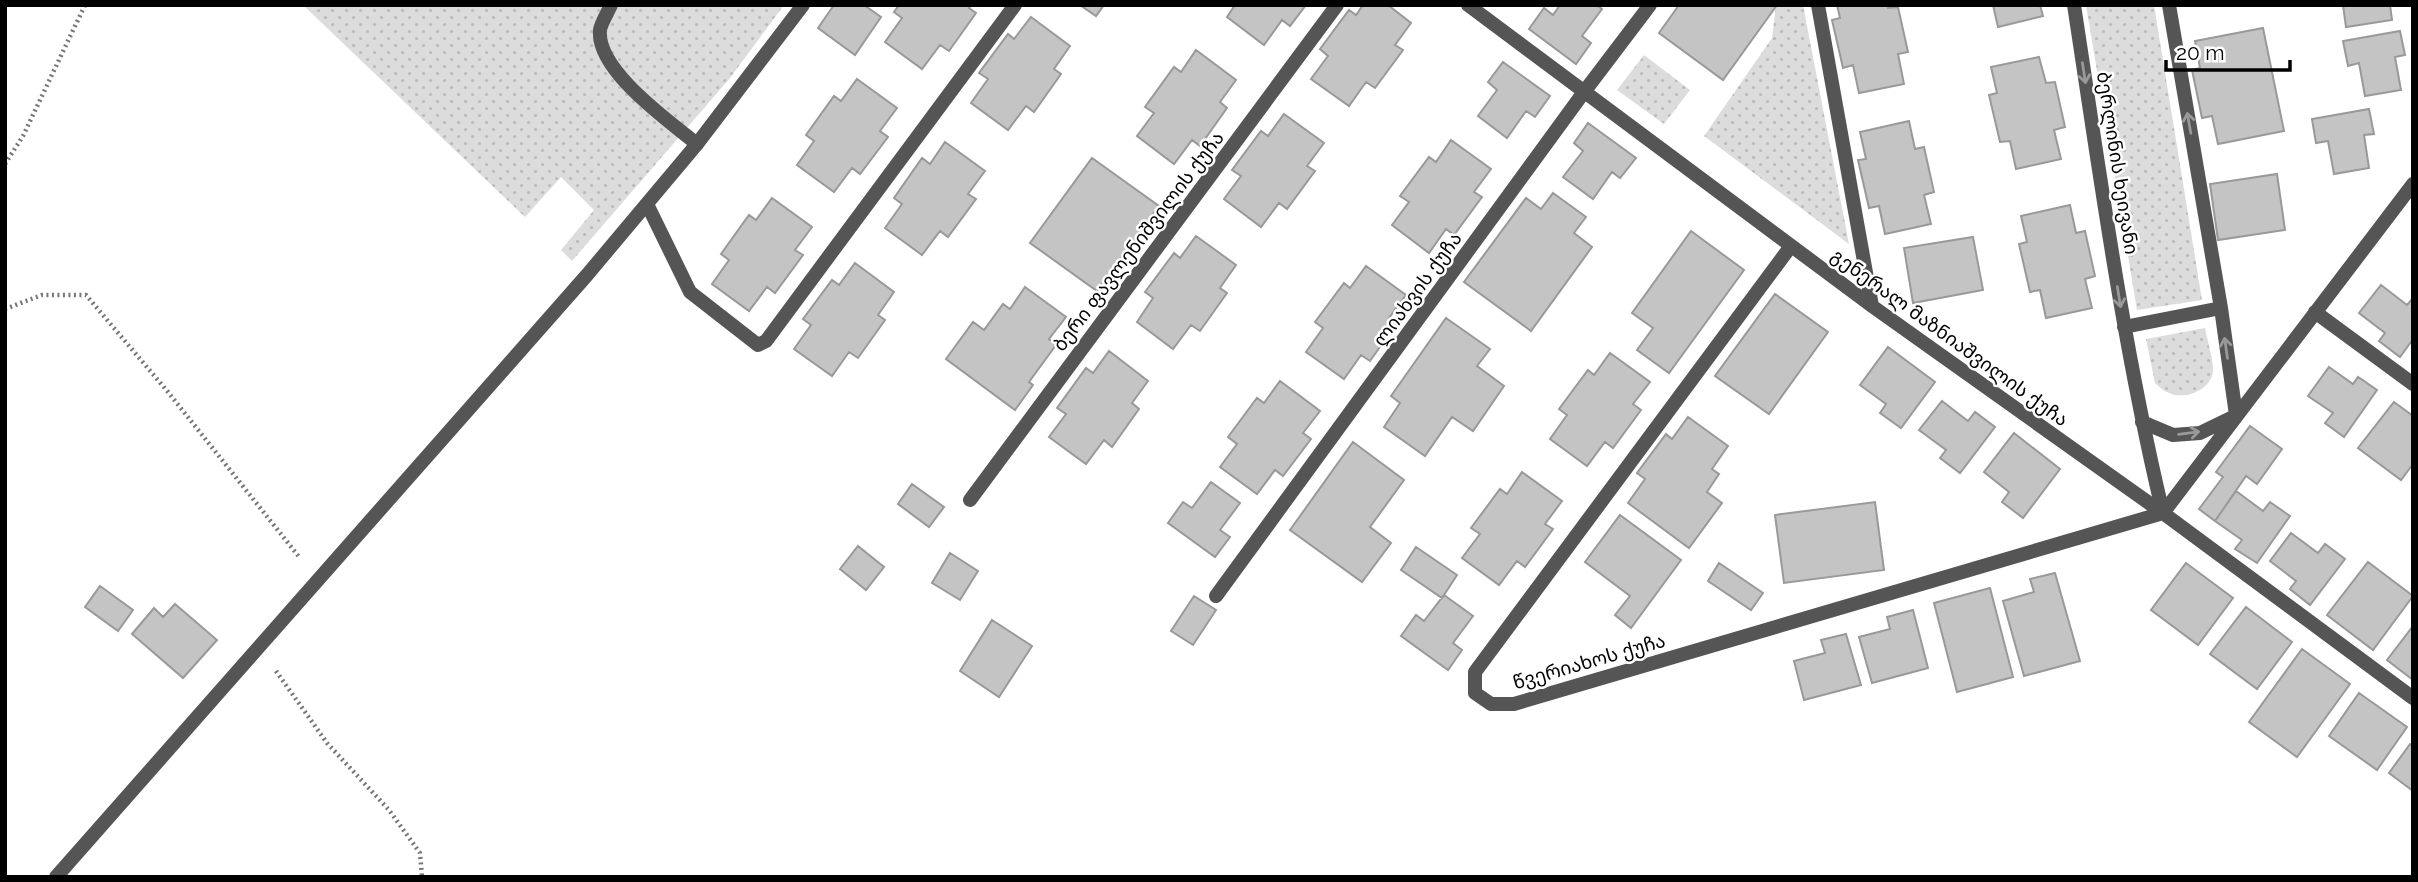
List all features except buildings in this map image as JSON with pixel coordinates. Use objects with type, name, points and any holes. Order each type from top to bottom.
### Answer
[{"type":"street","points":[[611,5],[600,30],[605,57],[632,90],[697,144]]},
{"type":"street","points":[[56,877],[648,204],[803,5]]},
{"type":"street","points":[[648,204],[690,292],[758,345],[766,341],[1015,5]]},
{"type":"street","name":"ბერი ფავლენიშვილის ქუჩა","points":[[970,500],[1337,5]]},
{"type":"street","name":"გენერალ მაზნიაშვილის ქუჩა","points":[[1468,5],[1872,306],[2163,513],[2413,698]]},
{"type":"street","name":"ლიახვის ქუჩა","points":[[1216,597],[1650,5]]},
{"type":"street","points":[[1818,5],[1872,306]]},
{"type":"street","name":"ბერლინის ხეივანი","points":[[2074,5],[2124,327],[2163,513]]},
{"type":"street","points":[[2169,5],[2221,308],[2236,415]]},
{"type":"street","points":[[2163,513],[2413,184]]},
{"type":"street","name":"წვერიახოს ქუჩა","points":[[1791,246],[1475,672],[1475,693],[1491,704],[1514,704],[2163,513]]},
{"type":"street","points":[[2124,327],[2221,308]]},
{"type":"street","points":[[2315,312],[2413,384]]},
{"type":"street","points":[[2142,422],[2173,435],[2200,433],[2236,415]]},
{"type":"path","points":[[5,164],[23,136],[85,5]]},
{"type":"path","points":[[5,309],[42,295],[86,295],[168,392],[318,581]]},
{"type":"path","points":[[259,648],[327,743],[388,810],[420,853],[422,877]]},
{"type":"shaded area","points":[[303,5],[784,5],[730,78],[572,261],[561,250],[594,210],[561,177],[525,217]]},
{"type":"shaded area","points":[[1776,5],[1803,5],[1849,244],[1704,136],[1772,38]]},
{"type":"shaded area","points":[[2086,5],[2154,5],[2202,300],[2137,310]]},
{"type":"shaded area","points":[[1644,55],[1690,90],[1664,124],[1617,90]]},
{"type":"shaded area","points":[[2205,328],[2212,362],[2211,379],[2202,389],[2189,394],[2175,395],[2163,390],[2155,383],[2146,339]]}]
